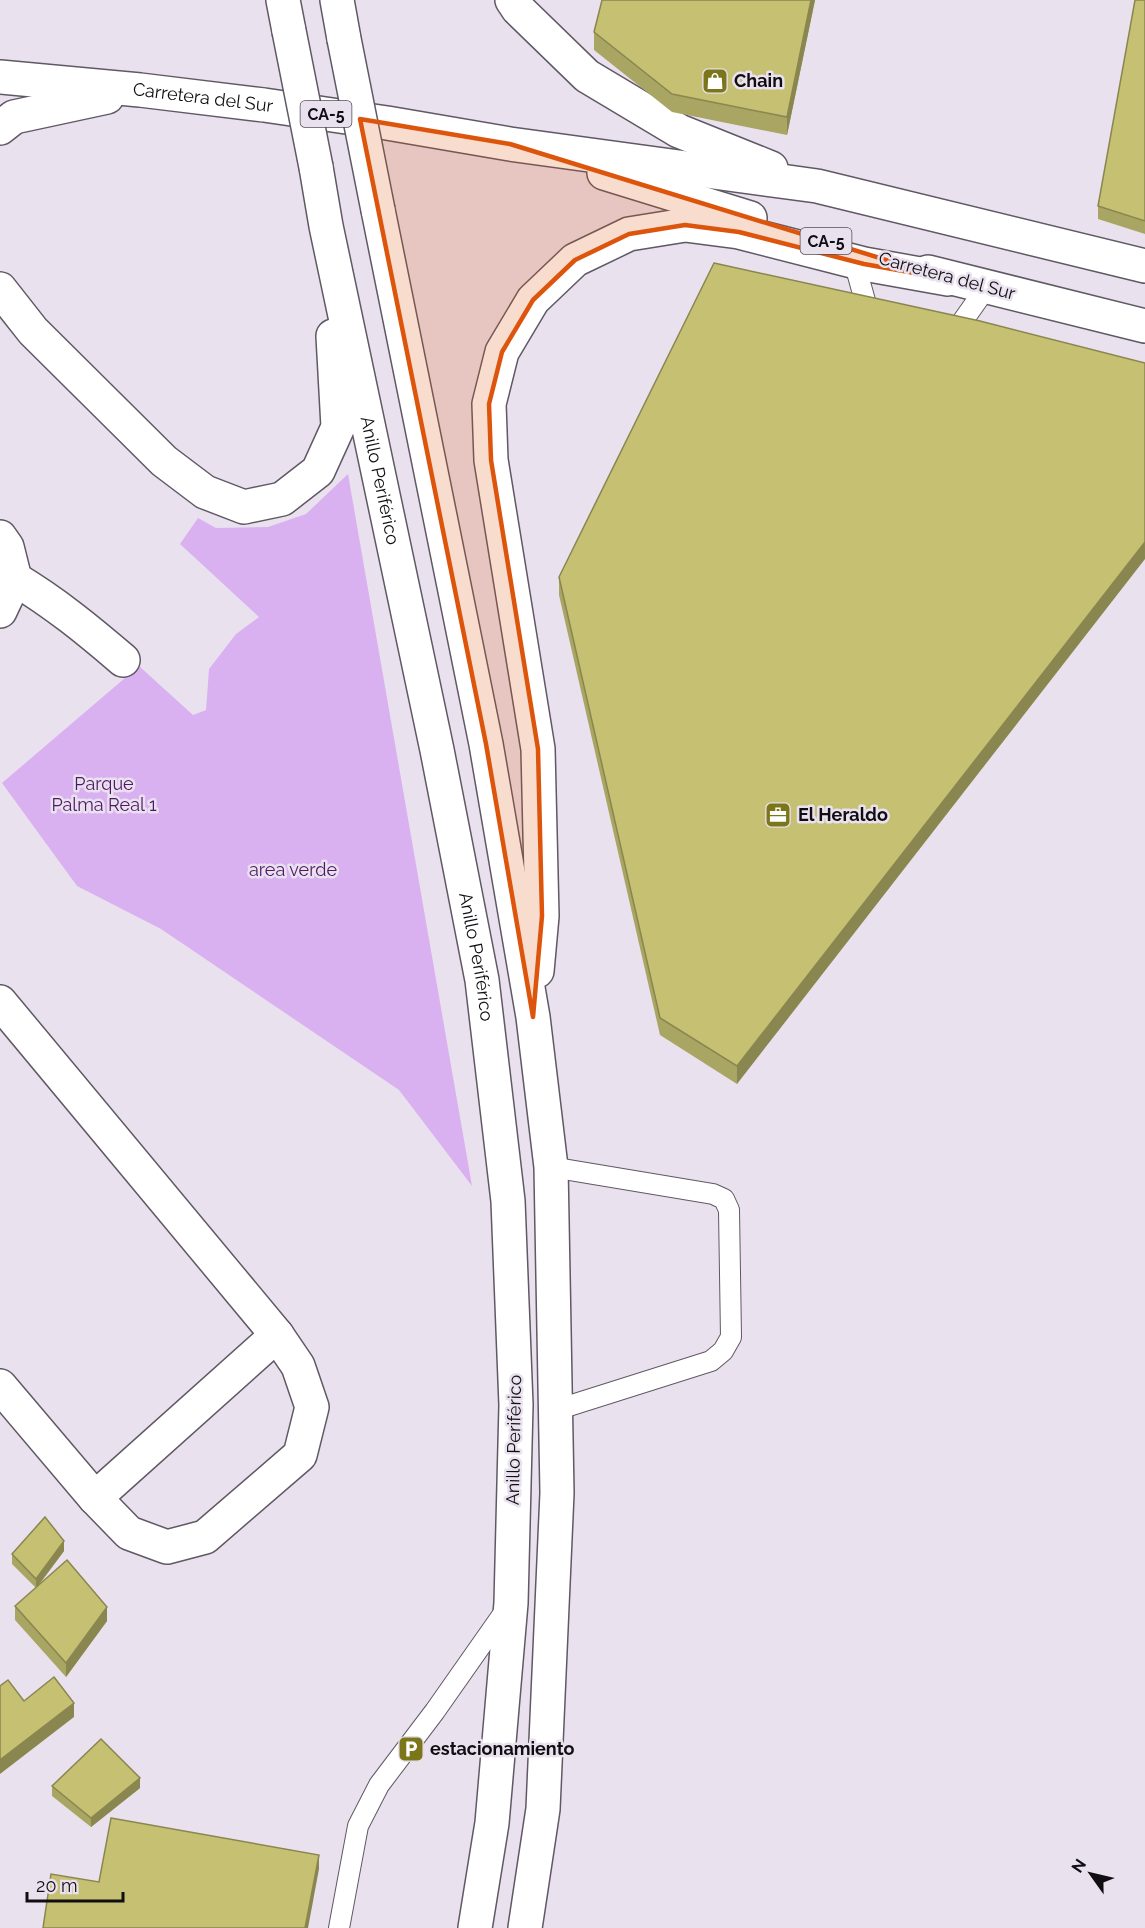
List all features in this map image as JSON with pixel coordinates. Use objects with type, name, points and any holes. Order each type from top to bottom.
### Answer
[{"type":"main road","name":"Anillo Periférico","points":[[283,0],[326,226],[437,750],[482,980],[508,1202],[516,1405],[511,1603],[492,1823],[475,1928]]},
{"type":"main road","points":[[337,0],[486,744],[533,1017],[551,1167],[557,1493],[543,1809],[525,1928]]},
{"type":"main road","points":[[512,0],[518,9],[587,76],[681,118],[817,186]]},
{"type":"main road","name":"Carretera del Sur","points":[[0,77],[141,90],[264,105],[510,144],[817,186],[1145,266]]},
{"type":"main road","points":[[0,128],[14,117],[141,90]]},
{"type":"main road","name":"Carretera del Sur","points":[[510,144],[948,279],[1145,326]]},
{"type":"main road","points":[[533,1017],[542,916],[538,749],[491,460],[489,404],[502,352],[533,300],[575,260],[629,234],[685,225],[739,232],[854,261],[948,279]]},
{"type":"main road","points":[[0,289],[33,331],[164,461],[205,492],[244,507],[282,499],[318,471],[338,427],[326,226]]},
{"type":"main road","points":[[0,537],[7,547],[15,579],[0,610]]},
{"type":"main road","points":[[15,579],[56,604],[123,660]]},
{"type":"main road","points":[[0,1002],[277,1335],[298,1366],[312,1407],[300,1455],[206,1537],[167,1547],[129,1533],[95,1498],[0,1386]]},
{"type":"main road","points":[[95,1498],[277,1335]]},
{"type":"lane","points":[[854,261],[876,342]]},
{"type":"lane","points":[[943,350],[986,288]]},
{"type":"lane","points":[[551,1167],[713,1194],[724,1199],[729,1210],[731,1337],[723,1351],[711,1361],[556,1410]]},
{"type":"lane","points":[[339,1928],[358,1826],[379,1785],[435,1711],[511,1603]]},
{"type":"highlighted area","points":[[360,119],[510,144],[948,279],[864,264],[739,232],[685,225],[629,234],[575,260],[533,300],[502,352],[489,404],[491,460],[538,749],[542,916],[533,1017],[486,744]]},
{"type":"green space","name":"area verde","points":[[348,474],[472,1186],[399,1090],[161,929],[77,886],[2,783],[139,666],[193,715],[206,710],[209,669],[236,634],[259,617],[180,544],[198,518],[216,528],[268,527],[306,514]]},
{"type":"building","name":"Chain","points":[[602,0],[811,0],[787,117],[672,94],[594,32]]},
{"type":"building","points":[[1135,0],[1145,0],[1145,221],[1098,206]]},
{"type":"building","name":"El Heraldo","points":[[714,263],[980,321],[1145,363],[1145,542],[737,1066],[660,1018],[559,577]]},
{"type":"building","points":[[45,1517],[64,1541],[36,1579],[12,1554]]},
{"type":"building","points":[[67,1560],[107,1607],[66,1663],[15,1606]]},
{"type":"building","points":[[54,1677],[74,1703],[0,1760],[0,1686],[8,1680],[24,1701]]},
{"type":"building","points":[[101,1739],[140,1778],[91,1818],[52,1786]]},
{"type":"building","points":[[111,1818],[319,1855],[305,1928],[43,1928],[51,1874],[99,1882]]},
{"type":"place","name":"Chain","points":[[715,81]]},
{"type":"place","name":"El Heraldo","points":[[778,815]]},
{"type":"place","name":"estacionamiento","points":[[411,1749]]},
{"type":"park label","name":"Parque Palma Real 1","points":[[104,794]]}]
